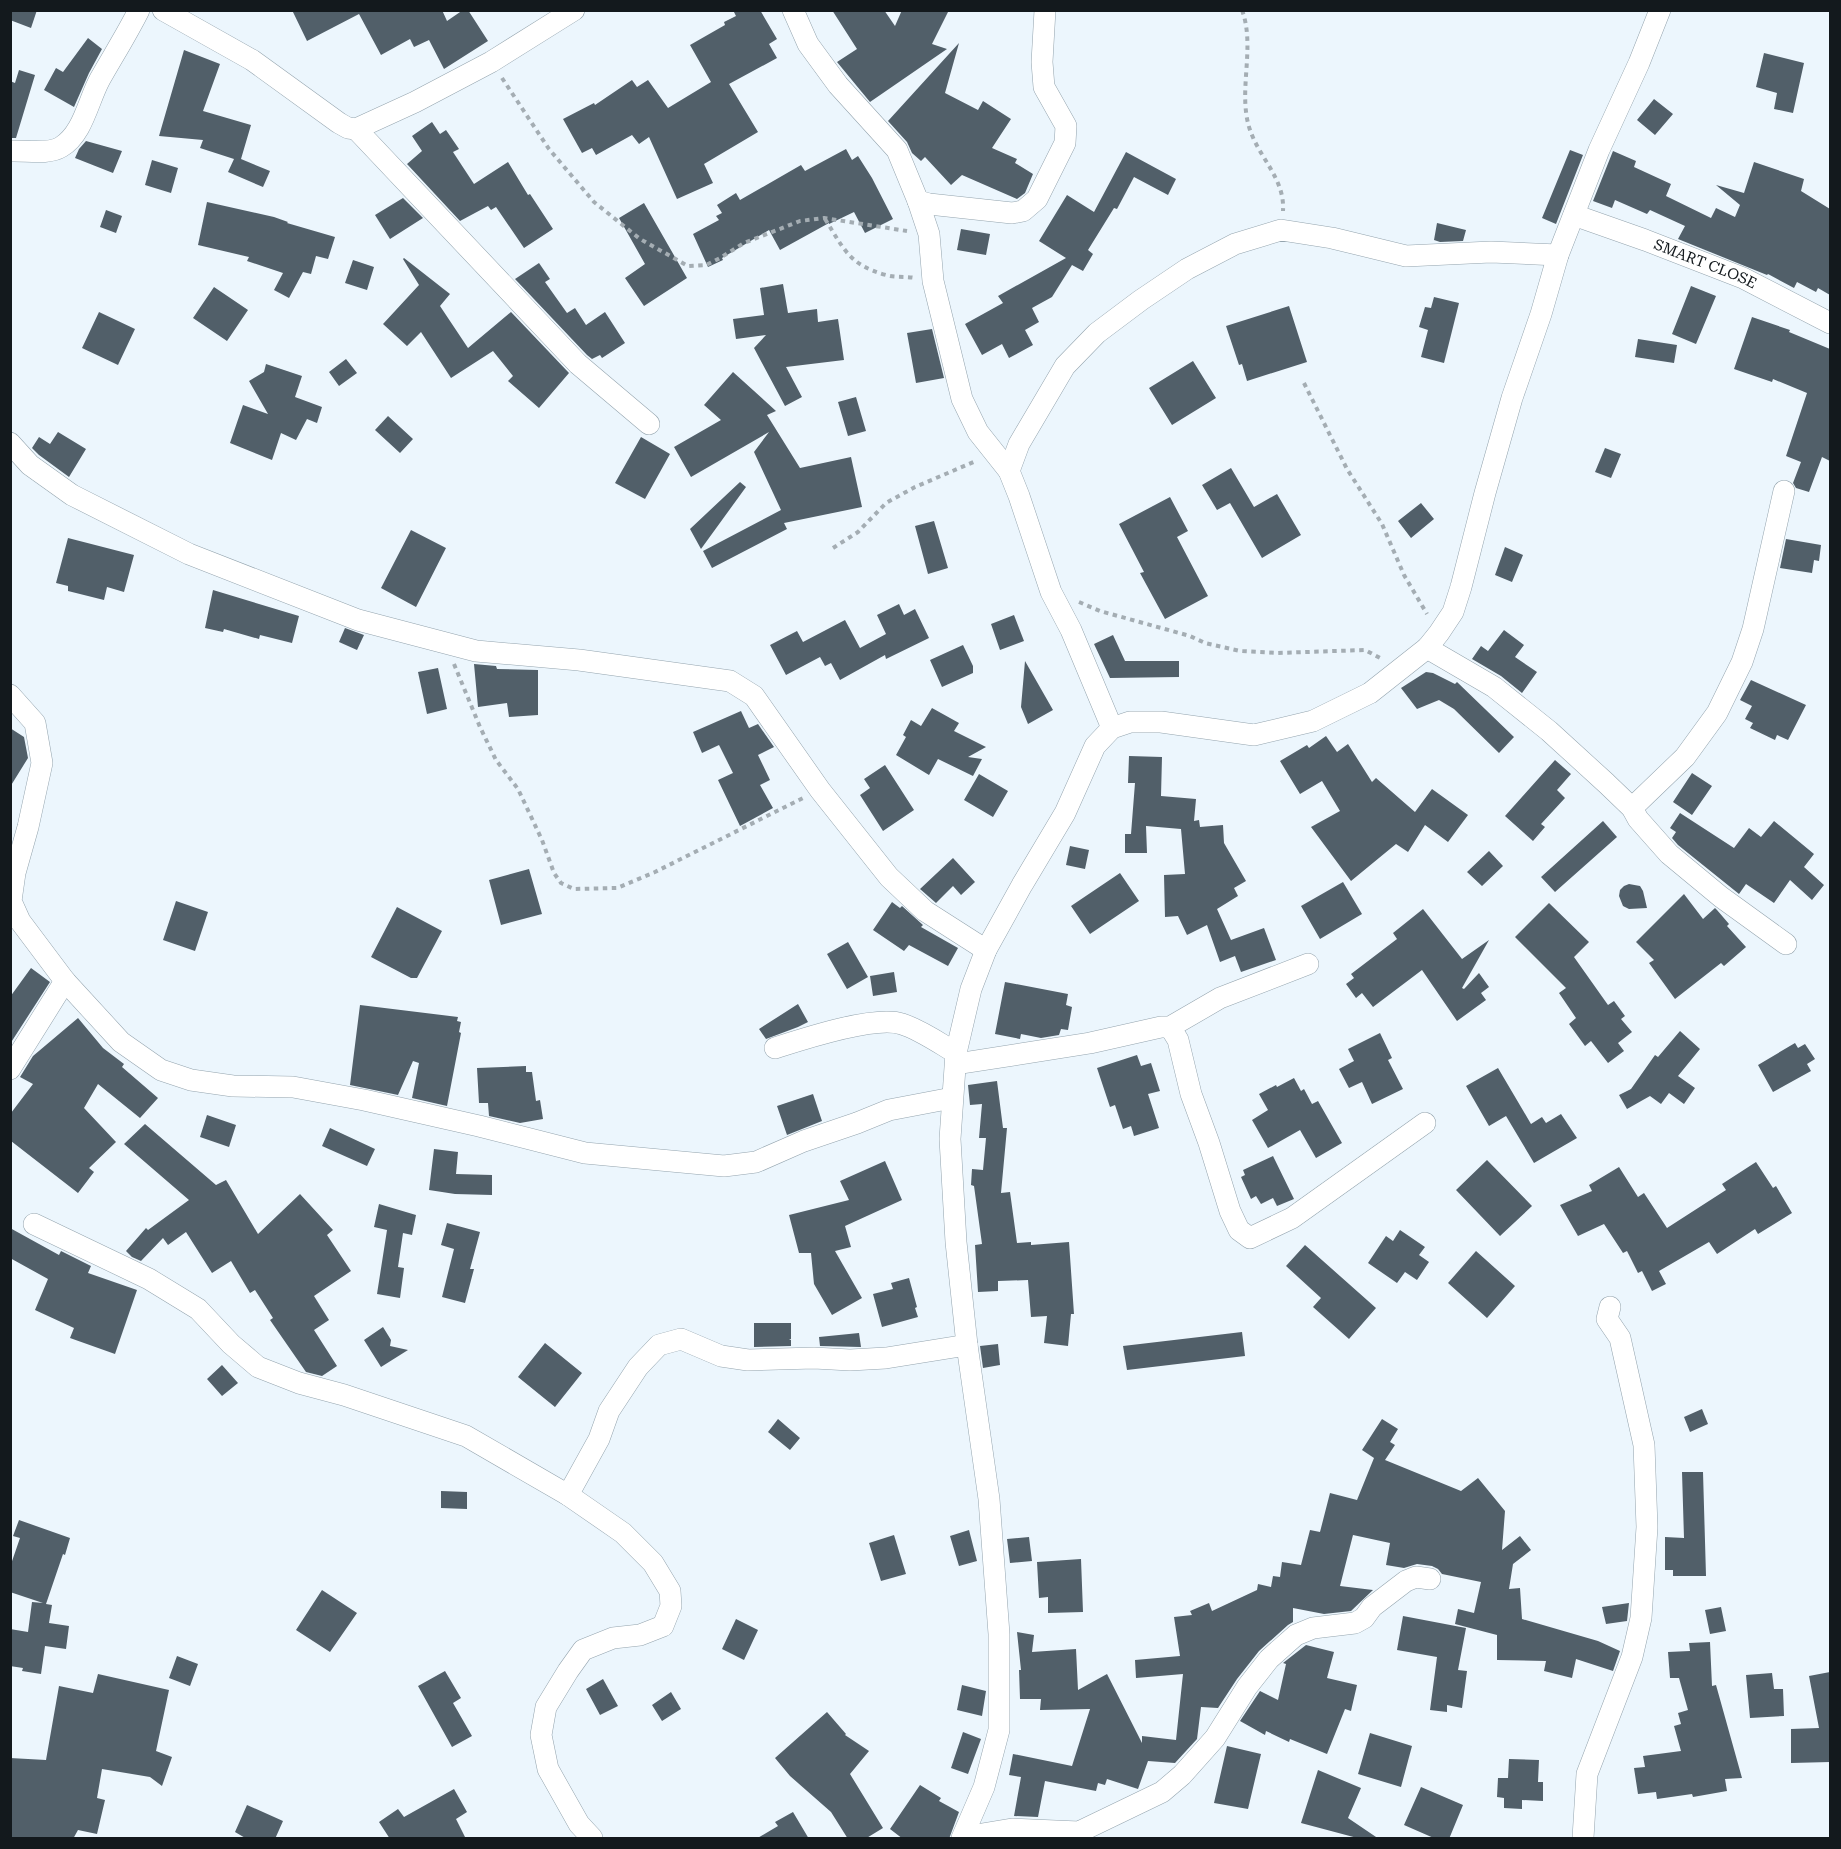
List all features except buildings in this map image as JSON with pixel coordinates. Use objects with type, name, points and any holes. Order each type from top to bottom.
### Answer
[{"type":"street","points":[[10,151],[59,149],[68,141],[77,130],[99,81],[131,28],[139,10]]},
{"type":"street","points":[[163,10],[252,60],[339,123],[356,129],[415,102],[491,62],[574,10]]},
{"type":"street","points":[[793,10],[808,44],[838,85],[897,150],[929,234],[933,281],[962,399],[978,432],[1009,471],[1051,592],[1071,630],[1112,728]]},
{"type":"street","points":[[918,201],[1012,213],[1023,211],[1036,199],[1065,143],[1066,126],[1044,87],[1042,62],[1045,10]]},
{"type":"street","points":[[963,1838],[984,1787],[999,1730],[999,1634],[989,1498],[967,1345],[956,1242],[950,1139],[956,1058],[971,989],[986,950],[1065,813],[1095,746],[1112,728],[1130,722],[1161,722],[1254,735],[1313,721],[1370,693],[1401,670],[1433,640],[1453,612],[1512,398],[1541,314],[1558,255],[1599,150],[1639,63],[1660,10]]},
{"type":"street","points":[[356,129],[578,364],[649,424]]},
{"type":"street","name":"SMART CLOSE","points":[[1574,215],[1743,278],[1830,323]]},
{"type":"street","points":[[1009,471],[1019,444],[1065,366],[1097,333],[1186,269],[1235,244],[1281,230],[1332,238],[1406,256],[1491,252],[1558,255]]},
{"type":"street","points":[[10,443],[30,465],[72,495],[189,554],[358,620],[476,651],[579,660],[730,681],[754,696],[820,790],[889,877],[925,911],[986,950]]},
{"type":"street","points":[[1632,808],[1685,757],[1717,713],[1742,662],[1753,629],[1784,491]]},
{"type":"street","points":[[1433,640],[1557,739],[1606,783],[1632,808],[1638,819],[1669,854],[1721,897],[1786,944]]},
{"type":"street","points":[[10,695],[35,723],[42,763],[15,873],[11,901],[20,921],[65,981],[121,1042],[162,1070],[191,1080],[293,1087],[364,1100],[585,1153],[724,1166],[756,1162],[804,1141],[889,1110],[952,1098]]},
{"type":"street","points":[[775,1048],[873,1023],[901,1023],[928,1036],[956,1058],[1090,1043],[1161,1027],[1170,1028],[1220,998],[1308,964]]},
{"type":"street","points":[[10,1069],[65,981]]},
{"type":"street","points":[[1170,1028],[1178,1040],[1191,1094],[1230,1212],[1239,1230],[1250,1238],[1292,1218],[1425,1124]]},
{"type":"street","points":[[34,1224],[150,1279],[198,1309],[231,1344],[258,1367],[299,1383],[344,1395],[466,1436],[568,1495],[623,1533],[653,1563],[670,1592],[671,1606],[663,1626],[640,1635],[613,1638],[583,1650],[546,1707],[541,1735],[548,1769],[579,1824],[592,1839]]},
{"type":"street","points":[[1583,1839],[1587,1774],[1632,1657],[1641,1618],[1647,1517],[1644,1445],[1620,1338],[1607,1319],[1610,1307]]},
{"type":"street","points":[[568,1495],[599,1439],[609,1412],[638,1367],[659,1345],[681,1339],[721,1356],[748,1360],[804,1358],[850,1360],[886,1358],[967,1345]]},
{"type":"street","points":[[963,1838],[1012,1829],[1081,1835],[1162,1792],[1182,1775],[1215,1738],[1247,1687],[1269,1659],[1296,1635],[1313,1628],[1355,1623],[1364,1618],[1372,1607],[1406,1581],[1416,1577],[1430,1579]]},
{"type":"path","points":[[1242,10],[1247,23],[1246,103],[1250,130],[1279,182],[1283,204],[1281,230]]},
{"type":"path","points":[[491,62],[549,149],[594,202],[640,239],[688,266],[706,265],[744,243],[800,221],[824,218],[929,234]]},
{"type":"path","points":[[824,218],[848,255],[861,266],[888,276],[933,281]]},
{"type":"path","points":[[1304,383],[1347,469],[1382,524],[1433,640]]},
{"type":"path","points":[[833,548],[858,532],[886,503],[915,487],[993,453]]},
{"type":"path","points":[[1051,592],[1076,600],[1100,612],[1222,647],[1240,651],[1277,653],[1365,650],[1401,670]]},
{"type":"path","points":[[446,643],[480,727],[496,760],[518,789],[542,840],[554,873],[561,883],[574,889],[617,888],[722,840],[820,790]]}]
